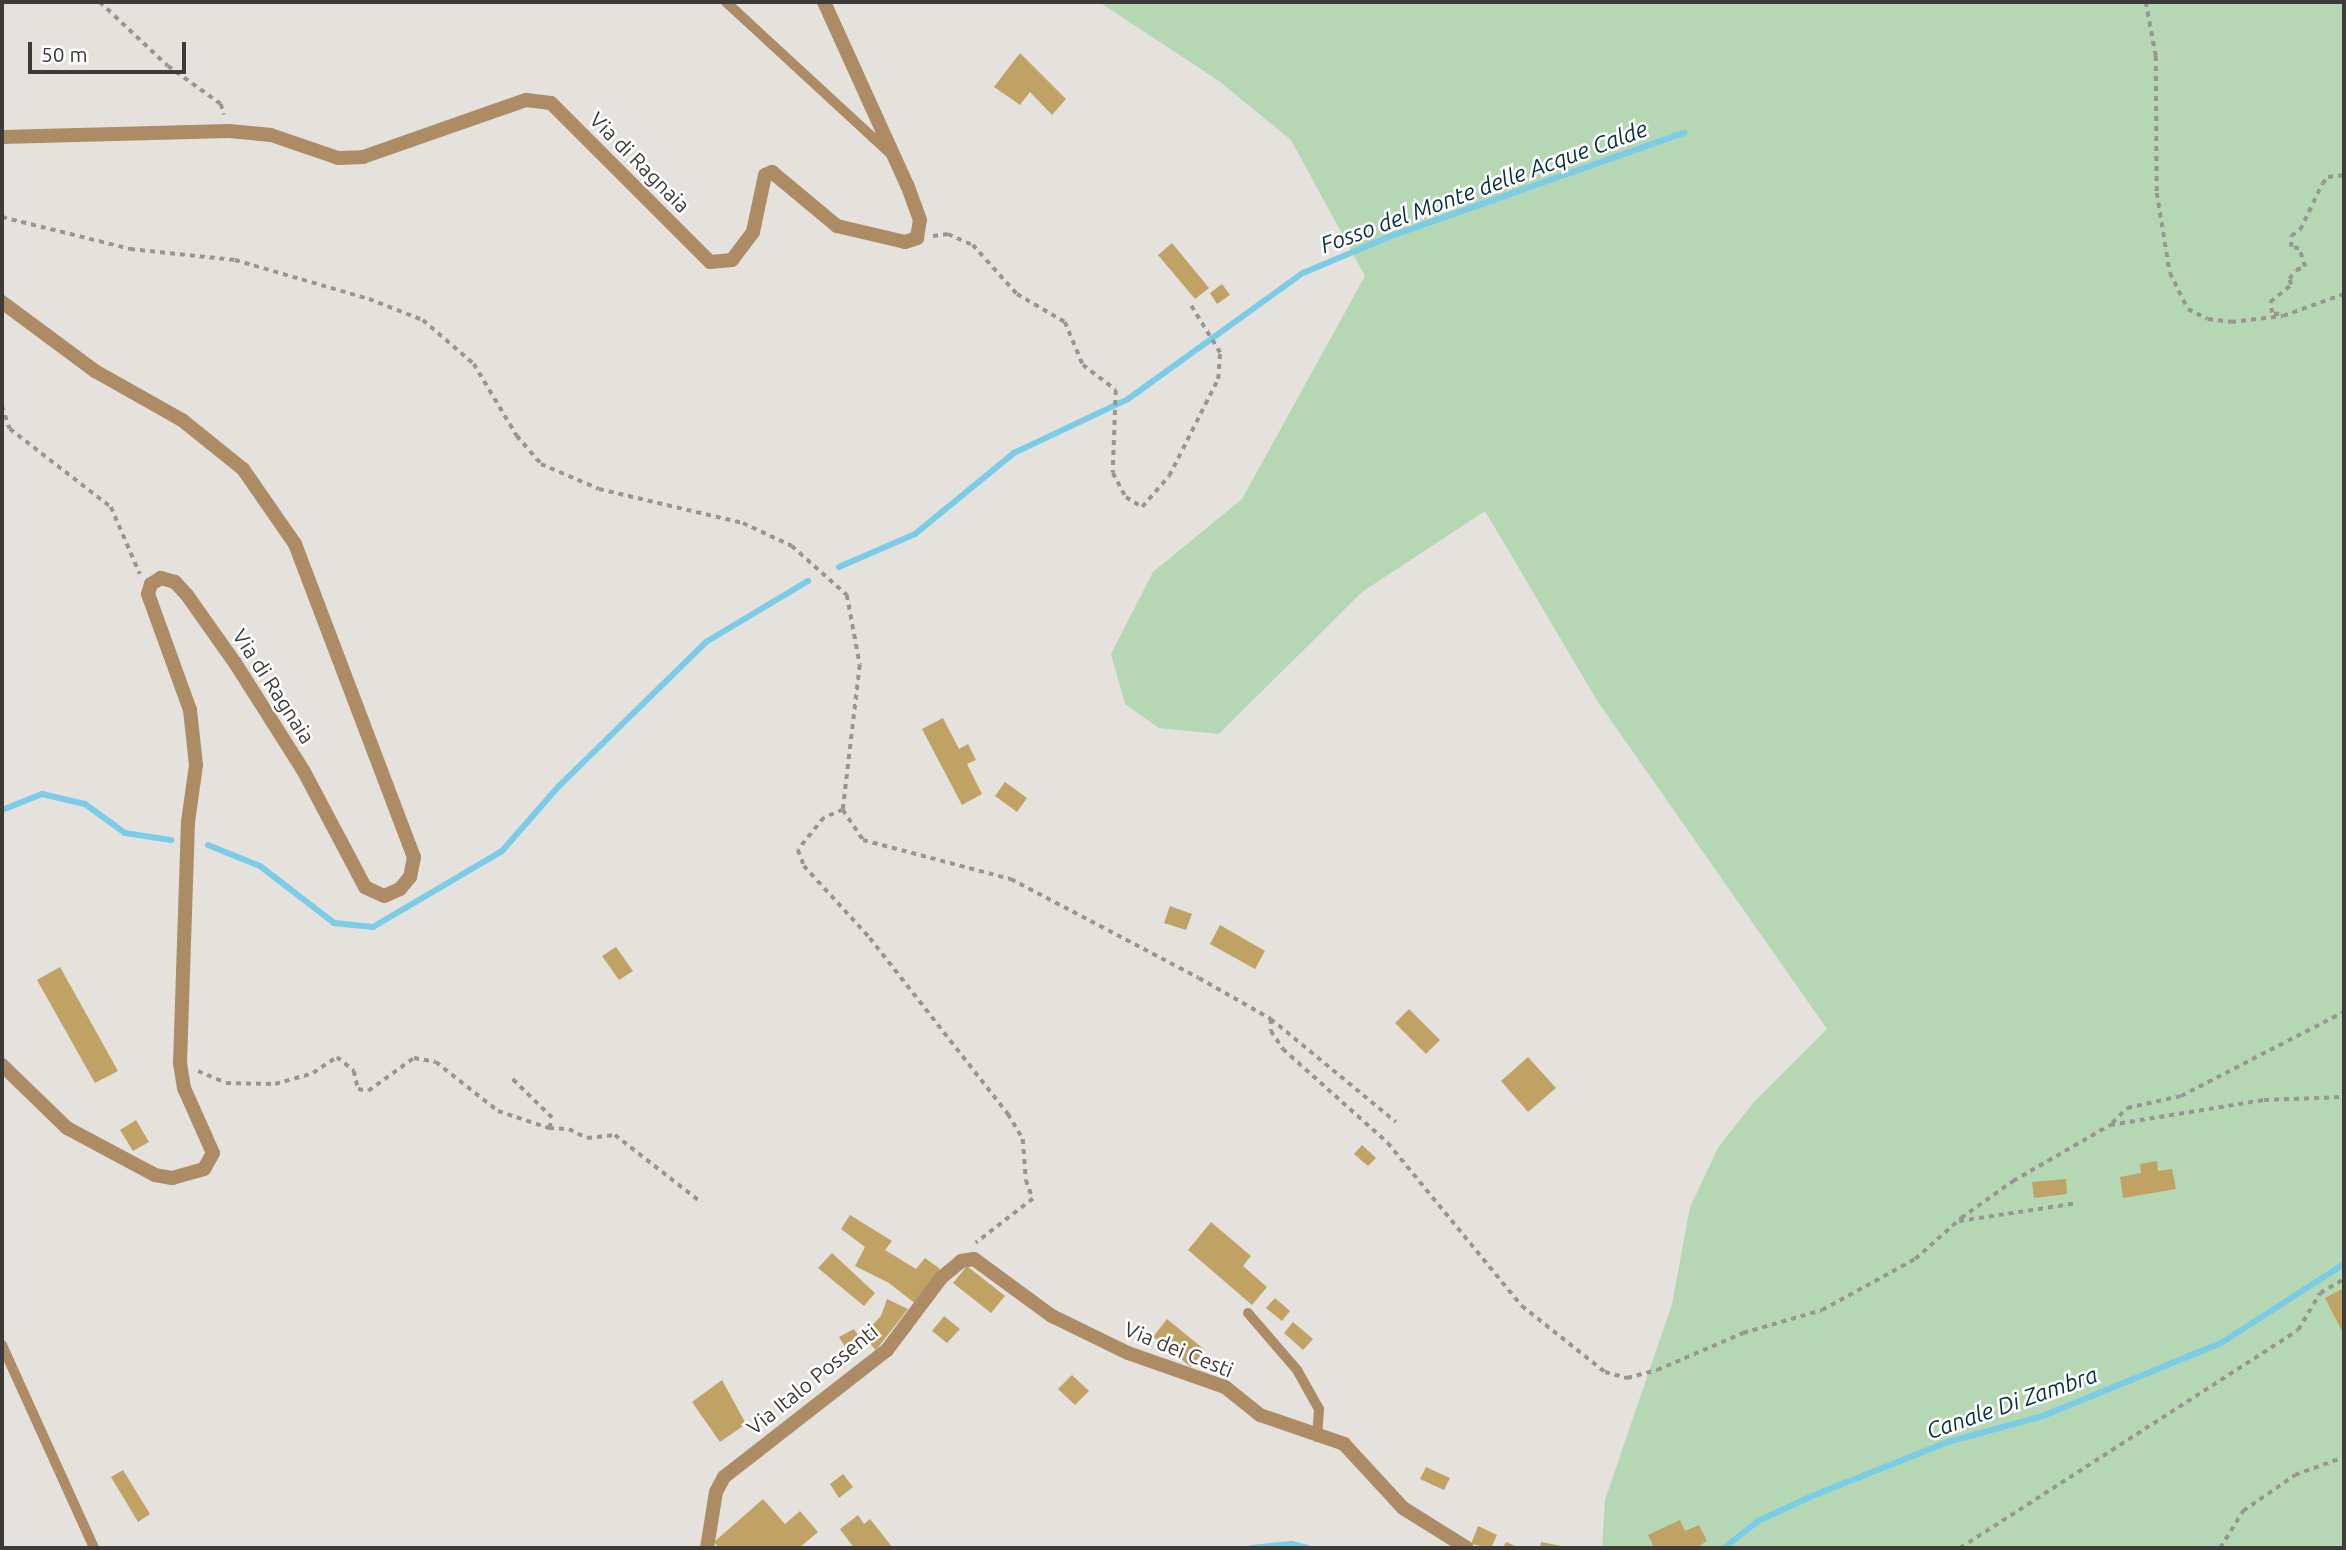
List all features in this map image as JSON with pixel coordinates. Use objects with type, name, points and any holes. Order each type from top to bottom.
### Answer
[{"type":"street","points":[[824,2],[895,157],[920,220],[917,238]]},
{"type":"street","name":"Via di Ragnaia","points":[[2,137],[229,131],[271,135],[338,158],[363,157],[526,100],[551,103],[710,262],[732,260],[753,232],[765,175],[772,172],[837,226],[905,242],[917,238]]},
{"type":"street","name":"Via di Ragnaia","points":[[2,302],[95,371],[182,420],[243,469],[295,544],[414,857],[411,877],[400,889],[384,896],[365,887],[303,770],[187,595],[175,582],[161,578],[151,583],[148,594]]},
{"type":"street","points":[[2,1065],[67,1128],[138,1167],[172,1178],[204,1169],[213,1153],[184,1088],[180,1063],[188,822],[196,765],[190,710],[148,594]]},
{"type":"street","name":"Via dei Cesti","points":[[967,1260],[1052,1317],[1128,1353],[1225,1387],[1259,1415],[1344,1444],[1403,1508],[1467,1548]]},
{"type":"street","name":"Via Italo Possenti","points":[[707,1548],[716,1492],[724,1477],[887,1350],[941,1278],[967,1260]]},
{"type":"lane","points":[[726,2],[895,157]]},
{"type":"lane","points":[[1248,1313],[1297,1370],[1319,1409],[1317,1437]]},
{"type":"lane","points":[[2,1345],[94,1548]]},
{"type":"path","points":[[100,2],[168,66],[221,104],[229,131]]},
{"type":"path","points":[[2146,2],[2156,56],[2157,193],[2170,273],[2188,309],[2208,319],[2231,322],[2281,316],[2344,294]]},
{"type":"path","points":[[2281,316],[2273,313],[2270,302],[2291,285],[2289,279],[2296,270],[2305,267],[2299,249],[2291,247],[2291,236],[2300,230],[2328,177],[2344,175]]},
{"type":"path","points":[[2,217],[130,249],[236,260],[369,299],[423,320],[474,364],[517,436],[541,464],[599,489],[743,523],[792,546],[847,595],[860,665],[843,810],[863,840],[1010,879],[1272,1019],[1396,1122]]},
{"type":"path","points":[[917,238],[948,234],[973,245],[1017,294],[1065,322],[1083,365],[1116,390],[1113,473],[1126,497],[1142,507],[1169,476],[1218,379],[1220,353],[1191,306]]},
{"type":"path","points":[[2,406],[9,429],[111,507],[148,594]]},
{"type":"path","points":[[843,810],[824,818],[798,850],[804,866],[870,938],[958,1048],[1023,1139],[1026,1180],[1033,1199],[1030,1206],[992,1230],[967,1260]]},
{"type":"path","points":[[1272,1019],[1271,1031],[1283,1049],[1388,1143],[1522,1306],[1605,1372],[1627,1378],[1657,1370],[1743,1333],[1822,1310],[1915,1259],[1956,1222],[2013,1181],[2110,1125],[2127,1108],[2181,1096],[2344,1012]]},
{"type":"path","points":[[180,1063],[226,1083],[275,1084],[313,1073],[337,1056],[354,1071],[358,1089],[368,1091],[414,1058],[436,1062],[498,1111],[549,1128],[569,1129],[587,1138],[615,1135],[702,1203]]},
{"type":"path","points":[[512,1079],[552,1118],[549,1128]]},
{"type":"path","points":[[2110,1125],[2264,1100],[2344,1097]]},
{"type":"path","points":[[1956,1222],[2078,1203]]},
{"type":"path","points":[[1960,1548],[2298,1330],[2320,1293],[2344,1279]]},
{"type":"path","points":[[2220,1548],[2243,1511],[2295,1475],[2344,1457]]},
{"type":"green space","points":[[1099,2],[2344,2],[2344,1548],[1602,1548],[1605,1500],[1672,1304],[1690,1207],[1719,1146],[1754,1102],[1827,1029],[1598,702],[1485,511],[1362,592],[1219,734],[1159,728],[1125,704],[1111,654],[1153,572],[1242,499],[1365,276],[1291,140],[1219,81]]},
{"type":"building","points":[[1020,53],[1066,99],[1052,115],[1030,92],[1020,105],[994,87]]},
{"type":"building","points":[[1172,243],[1209,288],[1195,299],[1158,255]]},
{"type":"building","points":[[1222,284],[1230,295],[1217,304],[1210,293]]},
{"type":"building","points":[[943,718],[959,749],[968,744],[976,760],[967,764],[982,794],[962,805],[922,729]]},
{"type":"building","points":[[1005,782],[1027,798],[1017,812],[995,796]]},
{"type":"building","points":[[1170,906],[1192,914],[1186,930],[1164,923]]},
{"type":"building","points":[[1220,925],[1265,951],[1255,969],[1210,944]]},
{"type":"building","points":[[616,947],[633,971],[619,980],[602,956]]},
{"type":"building","points":[[60,967],[118,1071],[95,1083],[37,980]]},
{"type":"building","points":[[1409,1009],[1440,1040],[1426,1054],[1395,1023]]},
{"type":"building","points":[[1528,1057],[1556,1088],[1528,1112],[1501,1081]]},
{"type":"building","points":[[136,1120],[149,1142],[133,1151],[120,1130]]},
{"type":"building","points":[[1362,1145],[1376,1158],[1368,1166],[1354,1154]]},
{"type":"building","points":[[2157,1161],[2158,1171],[2172,1169],[2176,1189],[2123,1198],[2120,1177],[2141,1173],[2140,1164]]},
{"type":"building","points":[[2066,1179],[2067,1194],[2034,1198],[2032,1182]]},
{"type":"building","points":[[850,1215],[892,1241],[885,1250],[916,1269],[925,1258],[940,1269],[917,1305],[889,1283],[855,1266],[865,1247],[841,1229]]},
{"type":"building","points":[[1211,1222],[1251,1256],[1243,1266],[1267,1287],[1252,1305],[1188,1250]]},
{"type":"building","points":[[832,1253],[875,1293],[864,1306],[818,1268]]},
{"type":"building","points":[[967,1266],[1005,1296],[991,1313],[953,1283]]},
{"type":"building","points":[[2344,1288],[2344,1335],[2325,1298]]},
{"type":"building","points":[[1275,1298],[1290,1311],[1282,1321],[1266,1308]]},
{"type":"building","points":[[887,1299],[908,1309],[876,1350],[862,1336],[881,1316]]},
{"type":"building","points":[[944,1316],[960,1329],[947,1343],[932,1331]]},
{"type":"building","points":[[1167,1319],[1205,1350],[1191,1367],[1153,1337]]},
{"type":"building","points":[[1293,1322],[1313,1339],[1303,1350],[1284,1333]]},
{"type":"building","points":[[854,1329],[865,1346],[850,1355],[839,1337]]},
{"type":"building","points":[[1072,1375],[1089,1391],[1075,1405],[1058,1389]]},
{"type":"building","points":[[722,1380],[746,1424],[720,1442],[692,1402]]},
{"type":"building","points":[[1426,1467],[1450,1478],[1444,1490],[1420,1479]]},
{"type":"building","points":[[123,1470],[150,1514],[138,1522],[111,1477]]},
{"type":"building","points":[[843,1474],[853,1487],[839,1498],[830,1484]]},
{"type":"building","points":[[763,1499],[785,1524],[800,1511],[818,1532],[799,1548],[719,1548],[714,1542]]},
{"type":"building","points":[[858,1515],[864,1524],[870,1519],[893,1548],[854,1548],[840,1529]]},
{"type":"building","points":[[1680,1520],[1685,1531],[1699,1525],[1707,1541],[1696,1548],[1654,1548],[1648,1535]]},
{"type":"building","points":[[1478,1526],[1497,1535],[1491,1548],[1471,1544]]},
{"type":"building","points":[[1506,1542],[1520,1548],[1503,1548]]},
{"type":"building","points":[[1541,1542],[1566,1547],[1566,1548],[1540,1548]]},
{"type":"waterway","name":"Fosso del Monte delle Acque Calde","points":[[839,567],[915,534],[1014,453],[1128,399],[1303,273],[1391,236],[1684,133]]},
{"type":"waterway","name":"Fosso del Monte delle Acque Calde","points":[[208,845],[260,866],[334,923],[373,927],[502,851],[559,786],[706,642],[808,581]]},
{"type":"waterway","name":"Fosso del Monte delle Acque Calde","points":[[2,810],[42,794],[85,804],[125,833],[171,840]]},
{"type":"waterway","name":"Canale Di Zambra","points":[[1724,1548],[1758,1521],[1812,1496],[1948,1442],[2043,1416],[2221,1343],[2344,1264]]},
{"type":"waterway","name":"Canale Di Zambra","points":[[1251,1548],[1292,1544],[1308,1548]]}]
